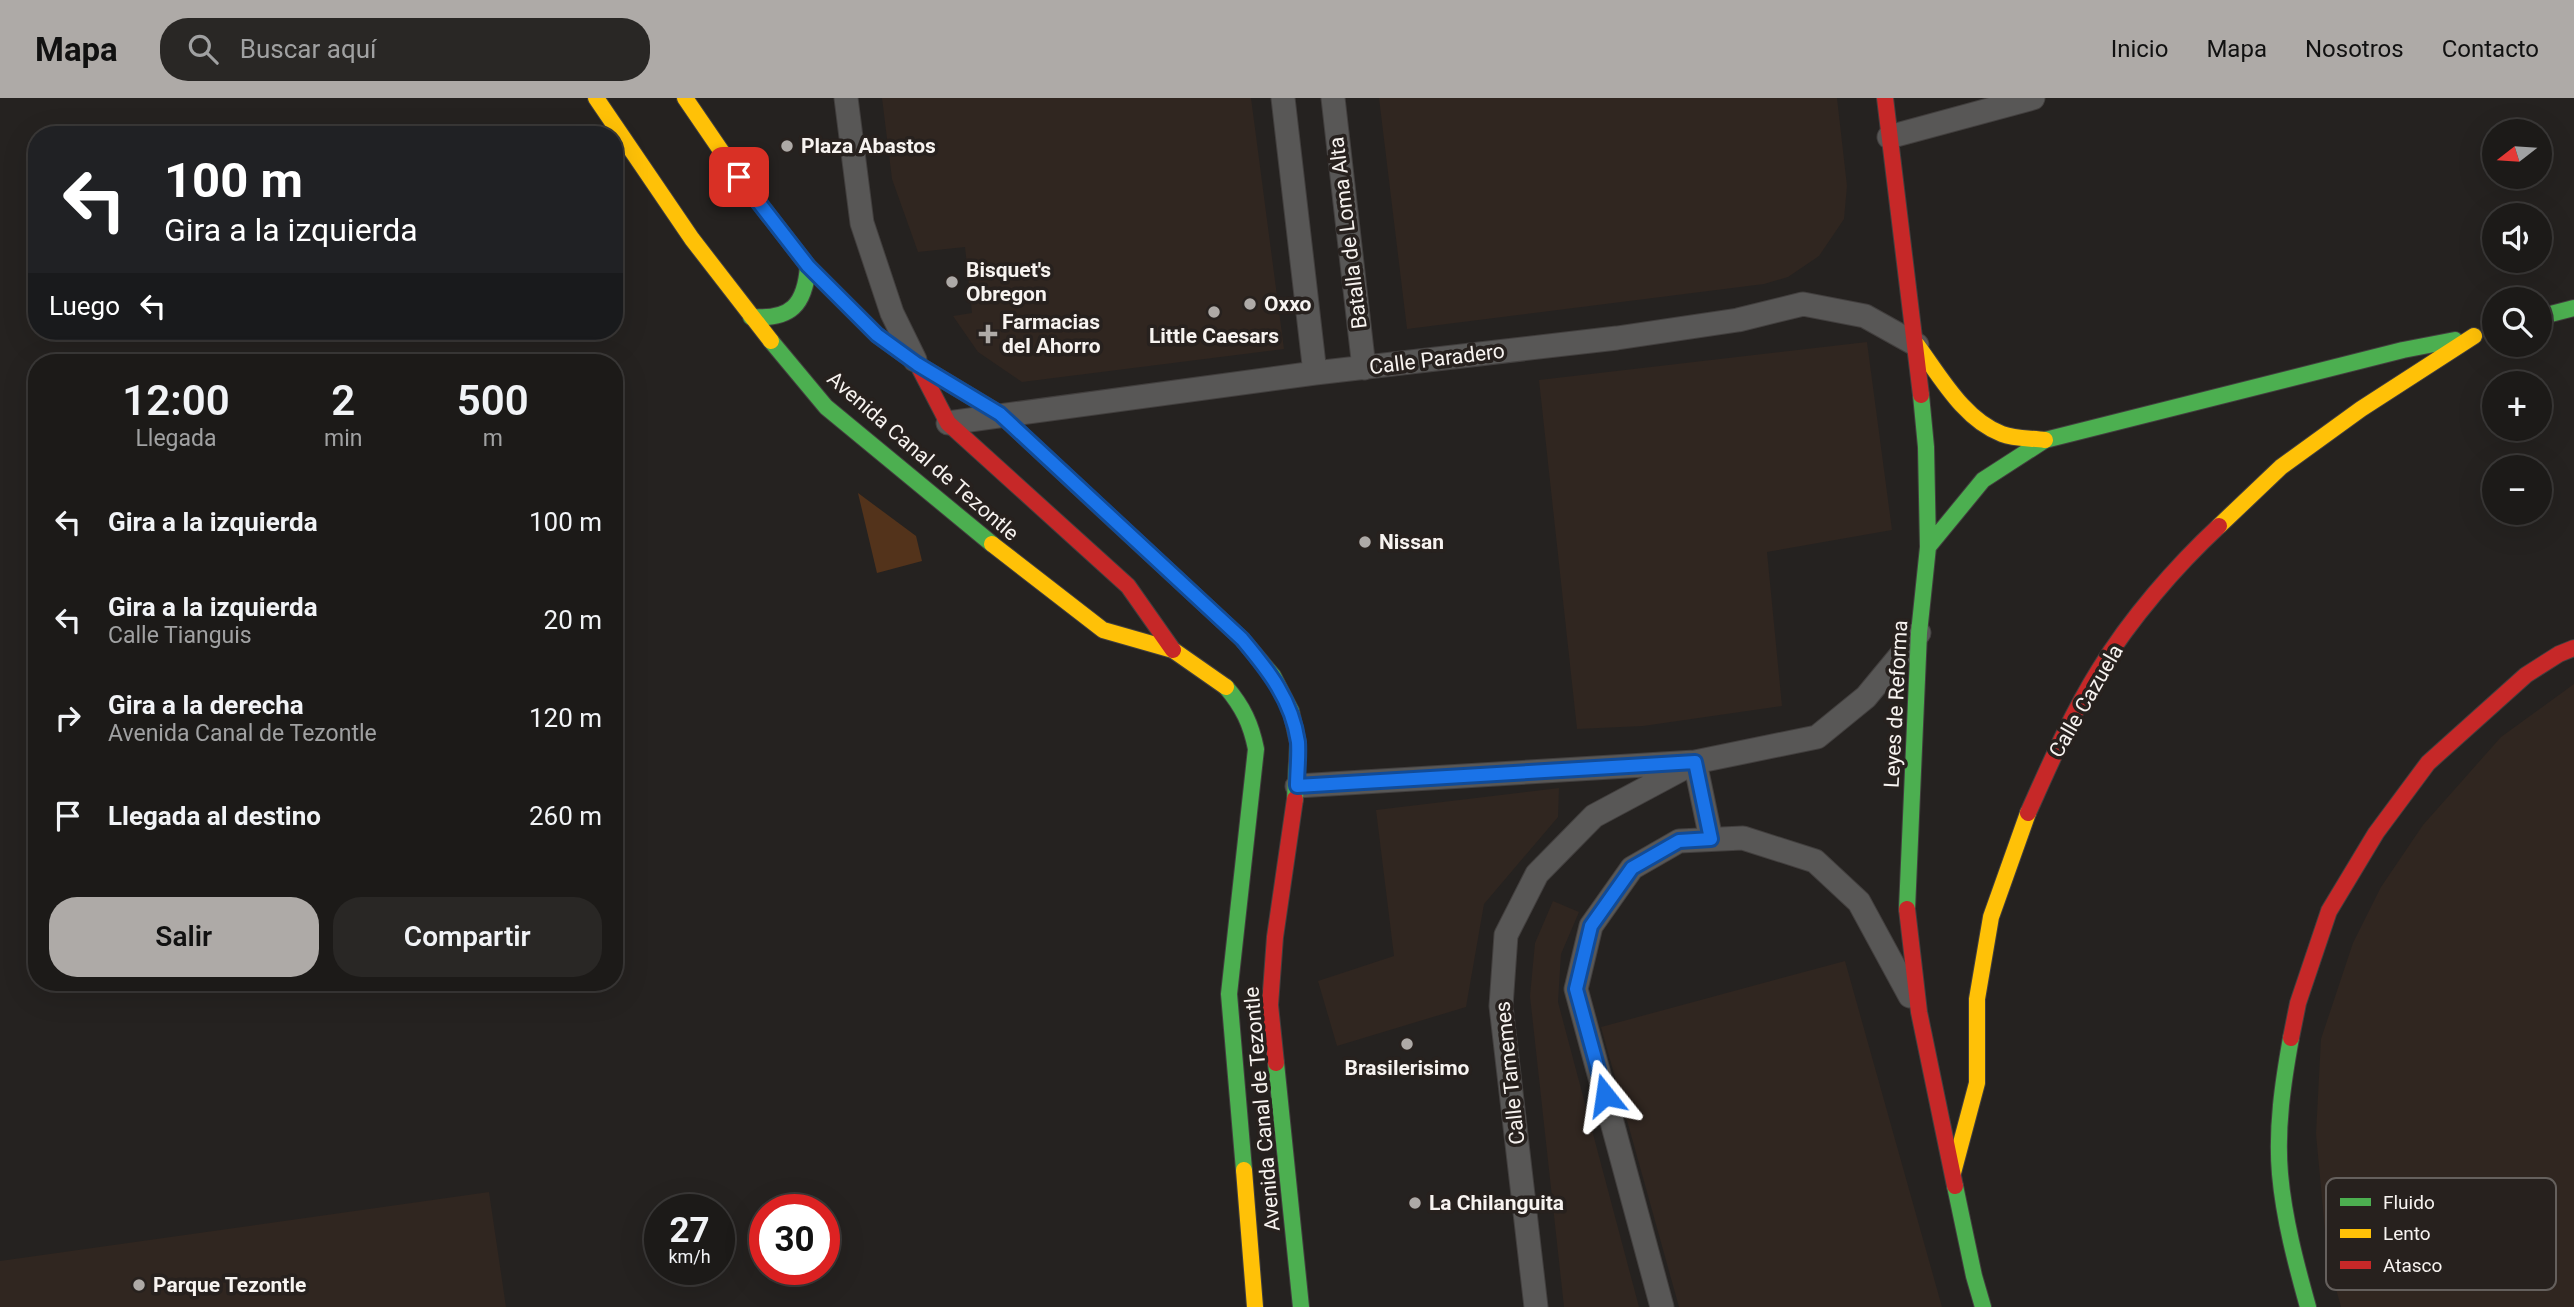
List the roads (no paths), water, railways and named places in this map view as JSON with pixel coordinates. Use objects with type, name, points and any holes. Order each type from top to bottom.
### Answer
[{"type":"main road","name":"Avenida Canal de Tezontle","points":[[596,98],[615,126]]},
{"type":"main road","points":[[610,118],[616,98]]},
{"type":"main road","name":"Avenida Canal de Tezontle","points":[[685,98],[739,177],[808,266],[877,335],[917,364],[1000,414],[1242,639],[1273,676],[1291,711],[1298,743],[1297,786],[1275,937],[1270,1005],[1301,1307]]},
{"type":"main road","name":"Leyes de Reforma","points":[[1885,98],[1917,345],[1926,446],[1928,547],[1919,633],[1907,920],[1919,1012],[1974,1276],[1983,1307]]},
{"type":"main road","name":"Avenida Canal de Tezontle","points":[[623,137],[692,239],[751,317],[826,407],[973,530],[1103,630],[1172,650],[1226,687],[1241,704],[1251,725],[1255,749],[1229,994],[1255,1307]]},
{"type":"main road","points":[[751,317],[766,319],[788,314],[801,301],[808,286],[808,266]]},
{"type":"main road","points":[[2552,314],[2574,308]]},
{"type":"main road","name":"Calle Cazuela","points":[[1928,547],[1983,480],[2045,440],[2403,350],[2482,334]]},
{"type":"main road","name":"Calle Cazuela","points":[[1953,1173],[1977,1083],[1977,999],[1991,917],[2027,816],[2062,737],[2100,667],[2146,606],[2211,533],[2281,467],[2361,409],[2474,336]]},
{"type":"main road","name":"Calle Cazuela","points":[[1917,345],[1956,396],[1982,422],[2002,434],[2045,440]]},
{"type":"main road","name":"Avenida Canal de Tezontle","points":[[917,364],[948,423],[1128,586],[1172,650]]},
{"type":"main road","points":[[2308,1307],[2294,1256],[2280,1173],[2282,1090],[2298,1003],[2329,911],[2376,833],[2428,763],[2526,675],[2559,654],[2574,648]]},
{"type":"street","points":[[846,98],[862,223],[892,313],[917,364]]},
{"type":"street","points":[[1283,98],[1315,373]]},
{"type":"street","name":"Batalla de Loma Alta","points":[[1333,98],[1364,368]]},
{"type":"street","points":[[1889,137],[2032,98]]},
{"type":"street","name":"Calle Paradero","points":[[948,423],[1315,373],[1644,334],[1738,320],[1803,304],[1865,316],[1917,345]]},
{"type":"street","points":[[1297,786],[1695,762],[1817,737],[1866,698],[1919,633]]},
{"type":"street","points":[[1695,762],[1711,839]]},
{"type":"street","name":"Calle Tamemes","points":[[1536,1307],[1501,1006],[1506,935],[1537,874],[1594,816],[1695,762]]},
{"type":"street","points":[[1662,1307],[1576,989],[1591,926],[1632,868],[1679,841],[1711,839],[1743,838],[1815,861],[1859,902],[1919,1012]]},
{"type":"street","points":[[1974,1276],[1999,1307]]},
{"type":"place","name":"Plaza Abastos","points":[[787,146]]},
{"type":"place","name":"Bisquet's Obregon","points":[[952,282]]},
{"type":"place","name":"Oxxo","points":[[1250,304]]},
{"type":"place","name":"Little Caesars","points":[[1214,312]]},
{"type":"place","name":"Farmacias del Ahorro","points":[[988,334]]},
{"type":"place","name":"Nissan","points":[[1365,542]]},
{"type":"place","name":"Brasilerisimo","points":[[1407,1044]]},
{"type":"place","name":"La Chilanguita","points":[[1415,1203]]},
{"type":"place","name":"Parque Tezontle","points":[[139,1285]]}]
